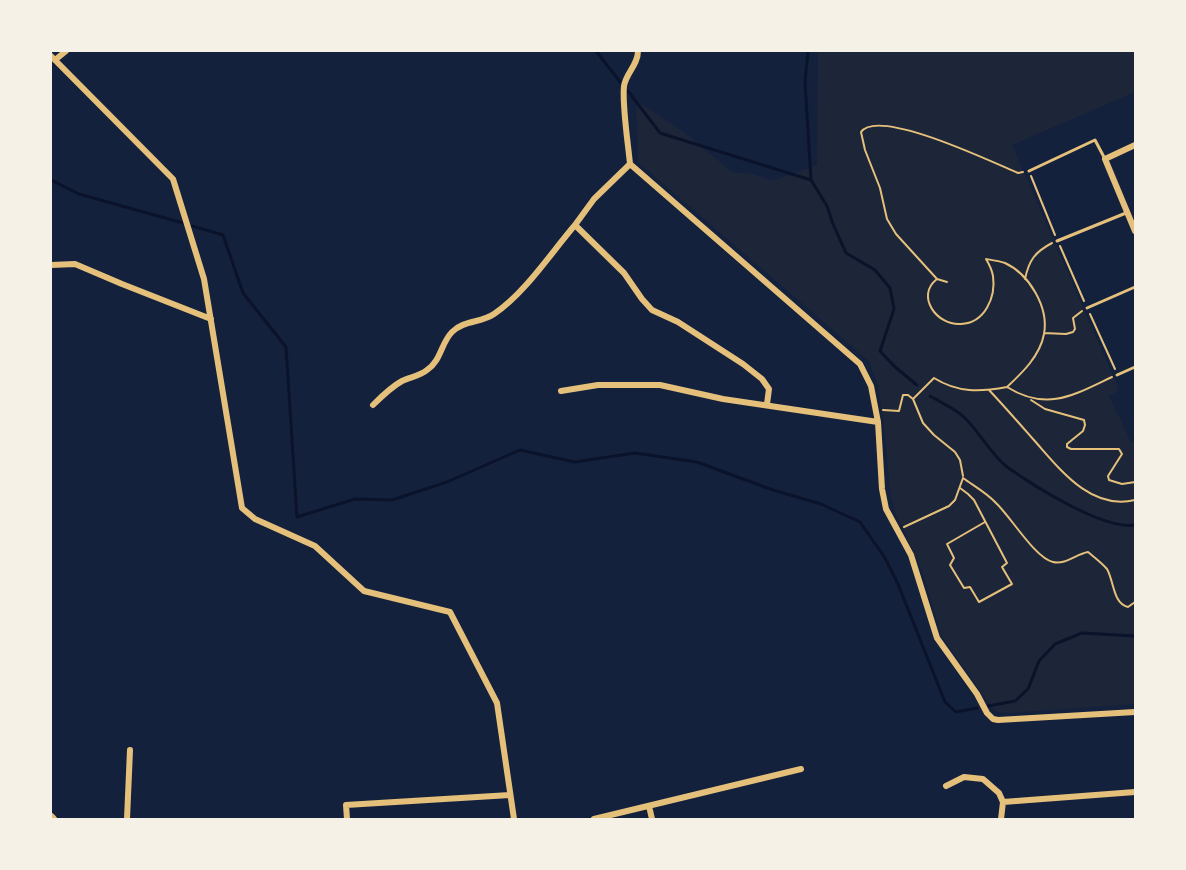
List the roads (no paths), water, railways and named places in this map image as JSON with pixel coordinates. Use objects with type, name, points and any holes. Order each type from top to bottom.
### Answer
[{"type":"street","points":[[66,51],[53,58],[173,179],[204,279],[243,508],[255,519],[315,546],[364,591],[450,612],[497,704],[514,819]]},
{"type":"street","points":[[638,51],[638,59],[627,77],[624,90],[630,164],[855,358],[868,379],[875,408],[884,499],[890,519],[917,571],[934,631],[990,716],[998,720],[1135,712]]},
{"type":"street","points":[[1135,145],[1104,159],[1135,231]]},
{"type":"street","points":[[374,405],[395,386],[428,370],[436,361],[446,339],[460,326],[486,319],[501,309],[525,286],[594,199],[630,164]]},
{"type":"street","points":[[575,225],[624,273],[652,310],[678,322],[762,379],[769,389],[767,404]]},
{"type":"street","points":[[51,265],[75,264],[211,319]]},
{"type":"street","points":[[561,391],[598,385],[660,386],[723,399],[878,422]]},
{"type":"street","points":[[127,819],[130,750]]},
{"type":"street","points":[[594,819],[801,769]]},
{"type":"street","points":[[946,786],[964,777],[983,779],[999,793],[1003,802],[1001,819]]},
{"type":"street","points":[[1003,802],[1135,792]]},
{"type":"street","points":[[347,819],[346,805],[510,795]]},
{"type":"street","points":[[649,806],[652,819]]},
{"type":"lane","points":[[1029,171],[1095,140],[1104,159]]},
{"type":"lane","points":[[1058,241],[1127,212]]},
{"type":"lane","points":[[1088,308],[1135,287]]},
{"type":"lane","points":[[1117,375],[1135,367]]},
{"type":"waterway","points":[[596,51],[621,83]]},
{"type":"waterway","points":[[808,51],[805,82],[811,180],[827,206],[846,253],[875,270],[890,288],[894,309],[880,351],[917,385]]},
{"type":"waterway","points":[[628,91],[660,133],[811,180]]},
{"type":"waterway","points":[[51,180],[79,194],[183,223]]},
{"type":"waterway","points":[[192,226],[223,235],[243,293],[286,347],[297,517],[355,499],[392,500],[447,482],[520,450],[575,462],[635,453],[697,462],[773,490],[821,504],[860,522],[885,558],[898,584],[945,702],[956,712],[977,708]]},
{"type":"waterway","points":[[930,396],[961,415],[1001,462],[1034,485],[1069,505],[1105,521],[1121,525],[1135,525]]},
{"type":"waterway","points":[[988,706],[1015,701],[1028,689],[1039,661],[1055,644],[1082,633],[1135,636]]}]
